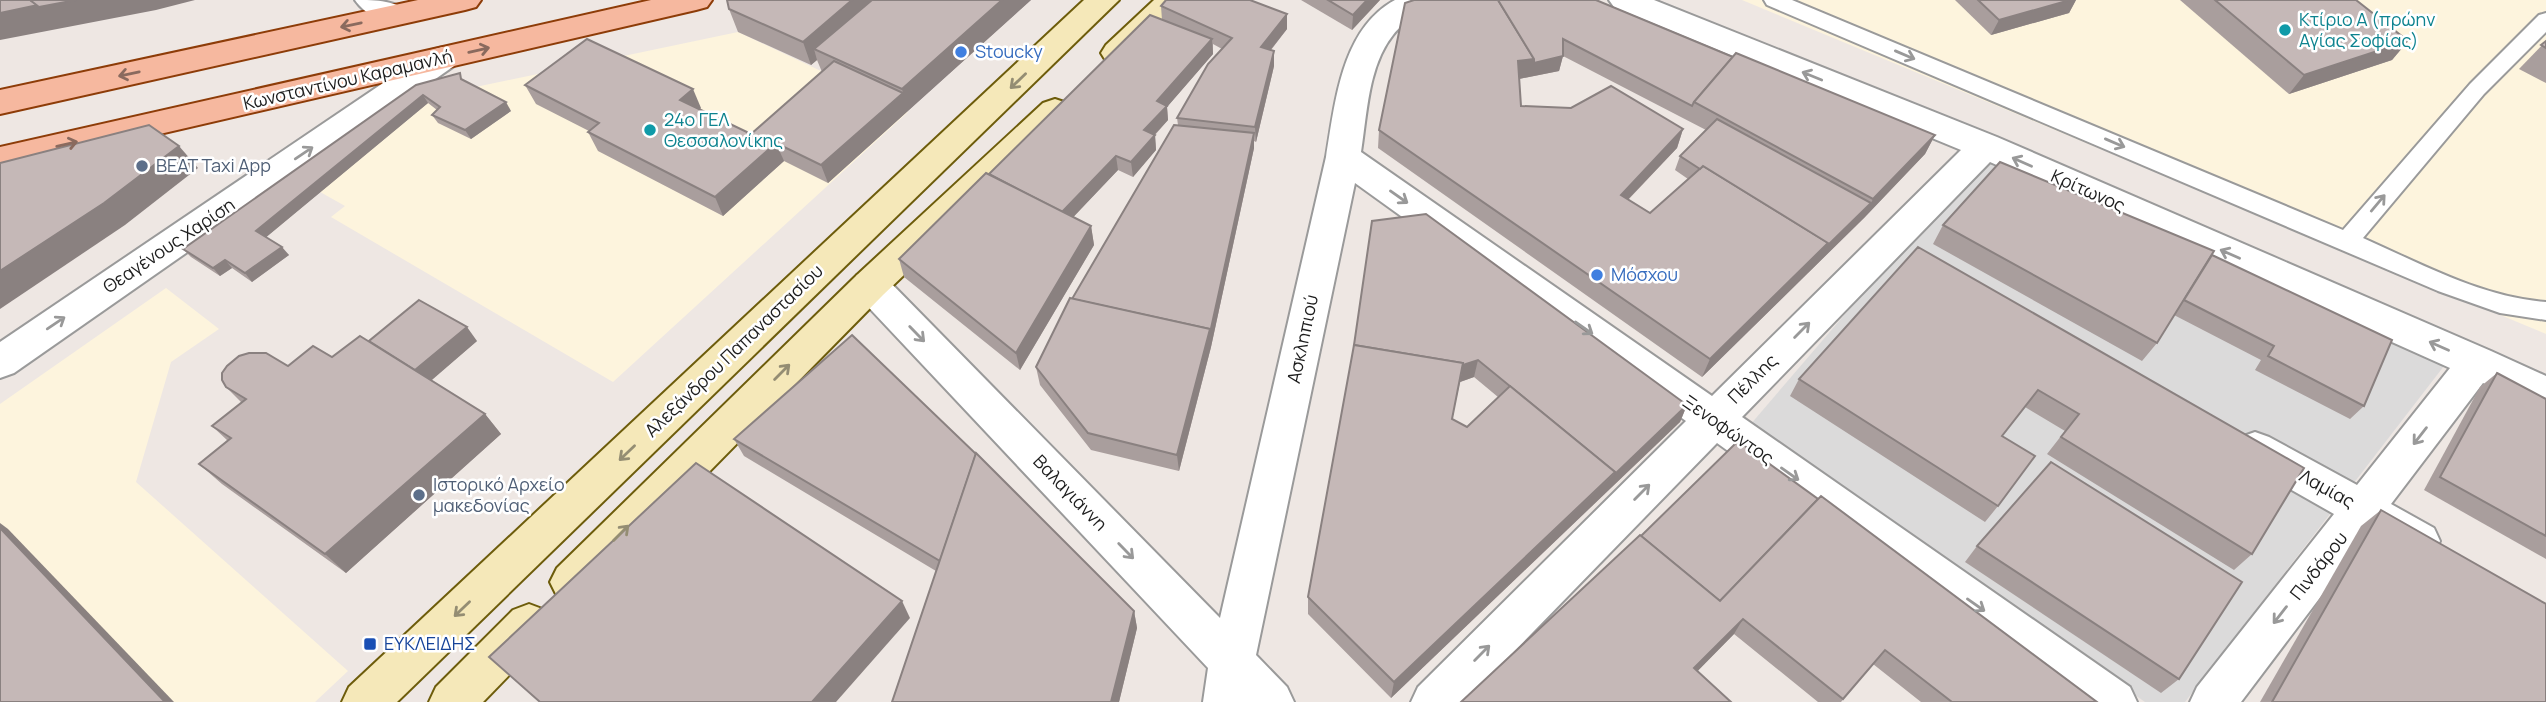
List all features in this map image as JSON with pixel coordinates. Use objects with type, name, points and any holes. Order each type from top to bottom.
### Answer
[{"type":"main road","points":[[0,102],[383,8],[465,0]]},
{"type":"main road","name":"Κωνσταντίνου Καραμανλή","points":[[0,159],[696,0]]},
{"type":"main road","name":"Αλεξάνδρου Παπαναστασίου","points":[[365,702],[1102,0]]},
{"type":"main road","points":[[463,698],[870,285],[1174,0]]},
{"type":"street","name":"Ασκληπιού","points":[[1226,702],[1232,662],[1343,157],[1357,77],[1367,50],[1389,17],[1419,0]]},
{"type":"street","name":"Κρίτωνος","points":[[1625,0],[1985,146],[2546,393]]},
{"type":"street","name":"Θεαγένους Χαρίση","points":[[0,362],[443,58]]},
{"type":"street","name":"Πέλλης","points":[[1434,702],[1985,146]]},
{"type":"street","name":"Ξενοφώντος","points":[[1343,157],[2114,702]]},
{"type":"street","points":[[1888,243],[1925,263]]},
{"type":"street","name":"Βαλαγιάννη","points":[[870,285],[1271,702]]},
{"type":"street","name":"Πινδάρου","points":[[2213,702],[2477,362]]},
{"type":"street","name":"Λαμίας","points":[[2229,434],[2455,561]]},
{"type":"lane","points":[[1774,0],[2483,298],[2531,311],[2546,310]]},
{"type":"lane","points":[[2347,241],[2477,89],[2546,20]]},
{"type":"shaded area","points":[[1742,0],[2546,0],[2546,334]]},
{"type":"shaded area","points":[[738,32],[908,112],[613,382],[331,217],[345,206],[306,184],[428,97]]},
{"type":"shaded area","points":[[1985,151],[2454,353],[2185,702],[2145,702],[1750,425]]},
{"type":"shaded area","points":[[166,288],[219,329],[171,362],[136,482],[348,671],[315,702],[0,702],[0,404]]},
{"type":"building","points":[[0,0],[30,0],[38,5],[0,13]]},
{"type":"building","points":[[30,0],[76,0],[39,7]]},
{"type":"building","points":[[727,0],[852,0],[803,42],[729,9]]},
{"type":"building","points":[[872,0],[1002,0],[902,89],[814,49]]},
{"type":"building","points":[[1166,0],[1250,0],[1287,14],[1261,47],[1274,51],[1255,127],[1177,118],[1208,64],[1232,38],[1161,6]]},
{"type":"building","points":[[1328,0],[1367,0],[1353,15]]},
{"type":"building","points":[[1414,0],[1498,0],[1534,59],[1518,61],[1521,106],[1571,108],[1611,86],[1683,129],[1621,195],[1650,213],[1703,166],[1828,243],[1710,359],[1379,130],[1405,3]]},
{"type":"building","points":[[1498,0],[1596,0],[1733,57],[1692,106],[1563,39],[1563,56],[1534,63]]},
{"type":"building","points":[[1978,0],[2070,0],[1999,20]]},
{"type":"building","name":"Κτίριο Α (πρώην Αγίας Σοφίας)","points":[[2215,0],[2356,0],[2408,41],[2304,75]]},
{"type":"building","points":[[1150,15],[1212,39],[1157,101],[1167,106],[1144,130],[1155,135],[1131,162],[1116,156],[1062,212],[989,174]]},
{"type":"building","name":"24ο ΓΕΛ Θεσσαλονίκης","points":[[587,39],[693,89],[680,100],[751,134],[834,61],[903,93],[821,165],[776,143],[715,197],[588,132],[599,123],[525,85]]},
{"type":"building","points":[[1736,53],[1935,135],[1873,199],[1694,102]]},
{"type":"building","points":[[460,73],[461,79],[506,102],[465,130],[432,115],[440,107],[423,95],[256,231],[282,247],[245,273],[225,260],[213,268],[183,249],[416,85]]},
{"type":"building","points":[[1717,119],[1871,203],[1826,247],[1828,243],[1703,166],[1700,169],[1680,156]]},
{"type":"building","points":[[149,125],[179,146],[104,203],[0,271],[0,163]]},
{"type":"building","points":[[1174,125],[1254,133],[1210,333],[1210,329],[1072,299]]},
{"type":"building","points":[[2000,162],[2214,251],[2157,343],[1943,225]]},
{"type":"building","points":[[986,173],[1091,226],[1016,353],[899,259]]},
{"type":"building","points":[[1426,214],[1687,405],[1615,474],[1478,360],[1463,365],[1354,345],[1372,221]]},
{"type":"building","points":[[1918,247],[2304,468],[2252,554],[2061,437],[2079,414],[2038,390],[2002,436],[2035,456],[1998,506],[1799,379]]},
{"type":"building","points":[[2212,255],[2392,340],[2364,406],[2268,356],[2274,346],[2184,300]]},
{"type":"building","points":[[1070,298],[1210,329],[1177,455],[1088,433],[1036,367]]},
{"type":"building","points":[[419,300],[467,327],[415,370],[369,341]]},
{"type":"building","points":[[852,335],[976,454],[940,561],[734,439]]},
{"type":"building","points":[[360,336],[485,414],[325,554],[199,464],[231,438],[212,426],[246,399],[226,387],[222,380],[222,373],[239,356],[266,353],[288,366],[313,346],[332,357]]},
{"type":"building","points":[[1354,345],[1463,363],[1452,419],[1467,427],[1510,386],[1615,472],[1394,682],[1308,597]]},
{"type":"building","points":[[2497,373],[2546,399],[2546,536],[2440,477]]},
{"type":"building","points":[[1738,441],[1818,499],[1720,601],[1641,536]]},
{"type":"building","points":[[976,453],[1134,611],[1111,702],[892,702]]},
{"type":"building","points":[[2051,462],[2242,582],[2179,679],[1977,546]]},
{"type":"building","points":[[696,463],[902,601],[812,702],[540,702],[489,657]]},
{"type":"building","points":[[1821,496],[2097,702],[1952,702],[1885,650],[1843,699],[1743,619],[1694,668],[1731,702],[1461,702],[1640,535],[1720,601]]},
{"type":"building","points":[[2381,510],[2546,604],[2546,702],[2272,702]]},
{"type":"building","points":[[0,528],[165,702],[0,702]]},
{"type":"place","name":"Κτίριο Α (πρώην Αγίας Σοφίας)","points":[[2285,30]]},
{"type":"place","name":"Stoucky","points":[[961,52]]},
{"type":"place","name":"24ο ΓΕΛ Θεσσαλονίκης","points":[[650,130]]},
{"type":"place","name":"ΒΕΑΤ Taxi App","points":[[142,166]]},
{"type":"place","name":"Μόσχου","points":[[1597,275]]},
{"type":"place","name":"Ιστορικό Αρχείο μακεδονίας","points":[[419,495]]},
{"type":"place","name":"ΕΥΚΛΕΙΔΗΣ","points":[[370,644]]}]
